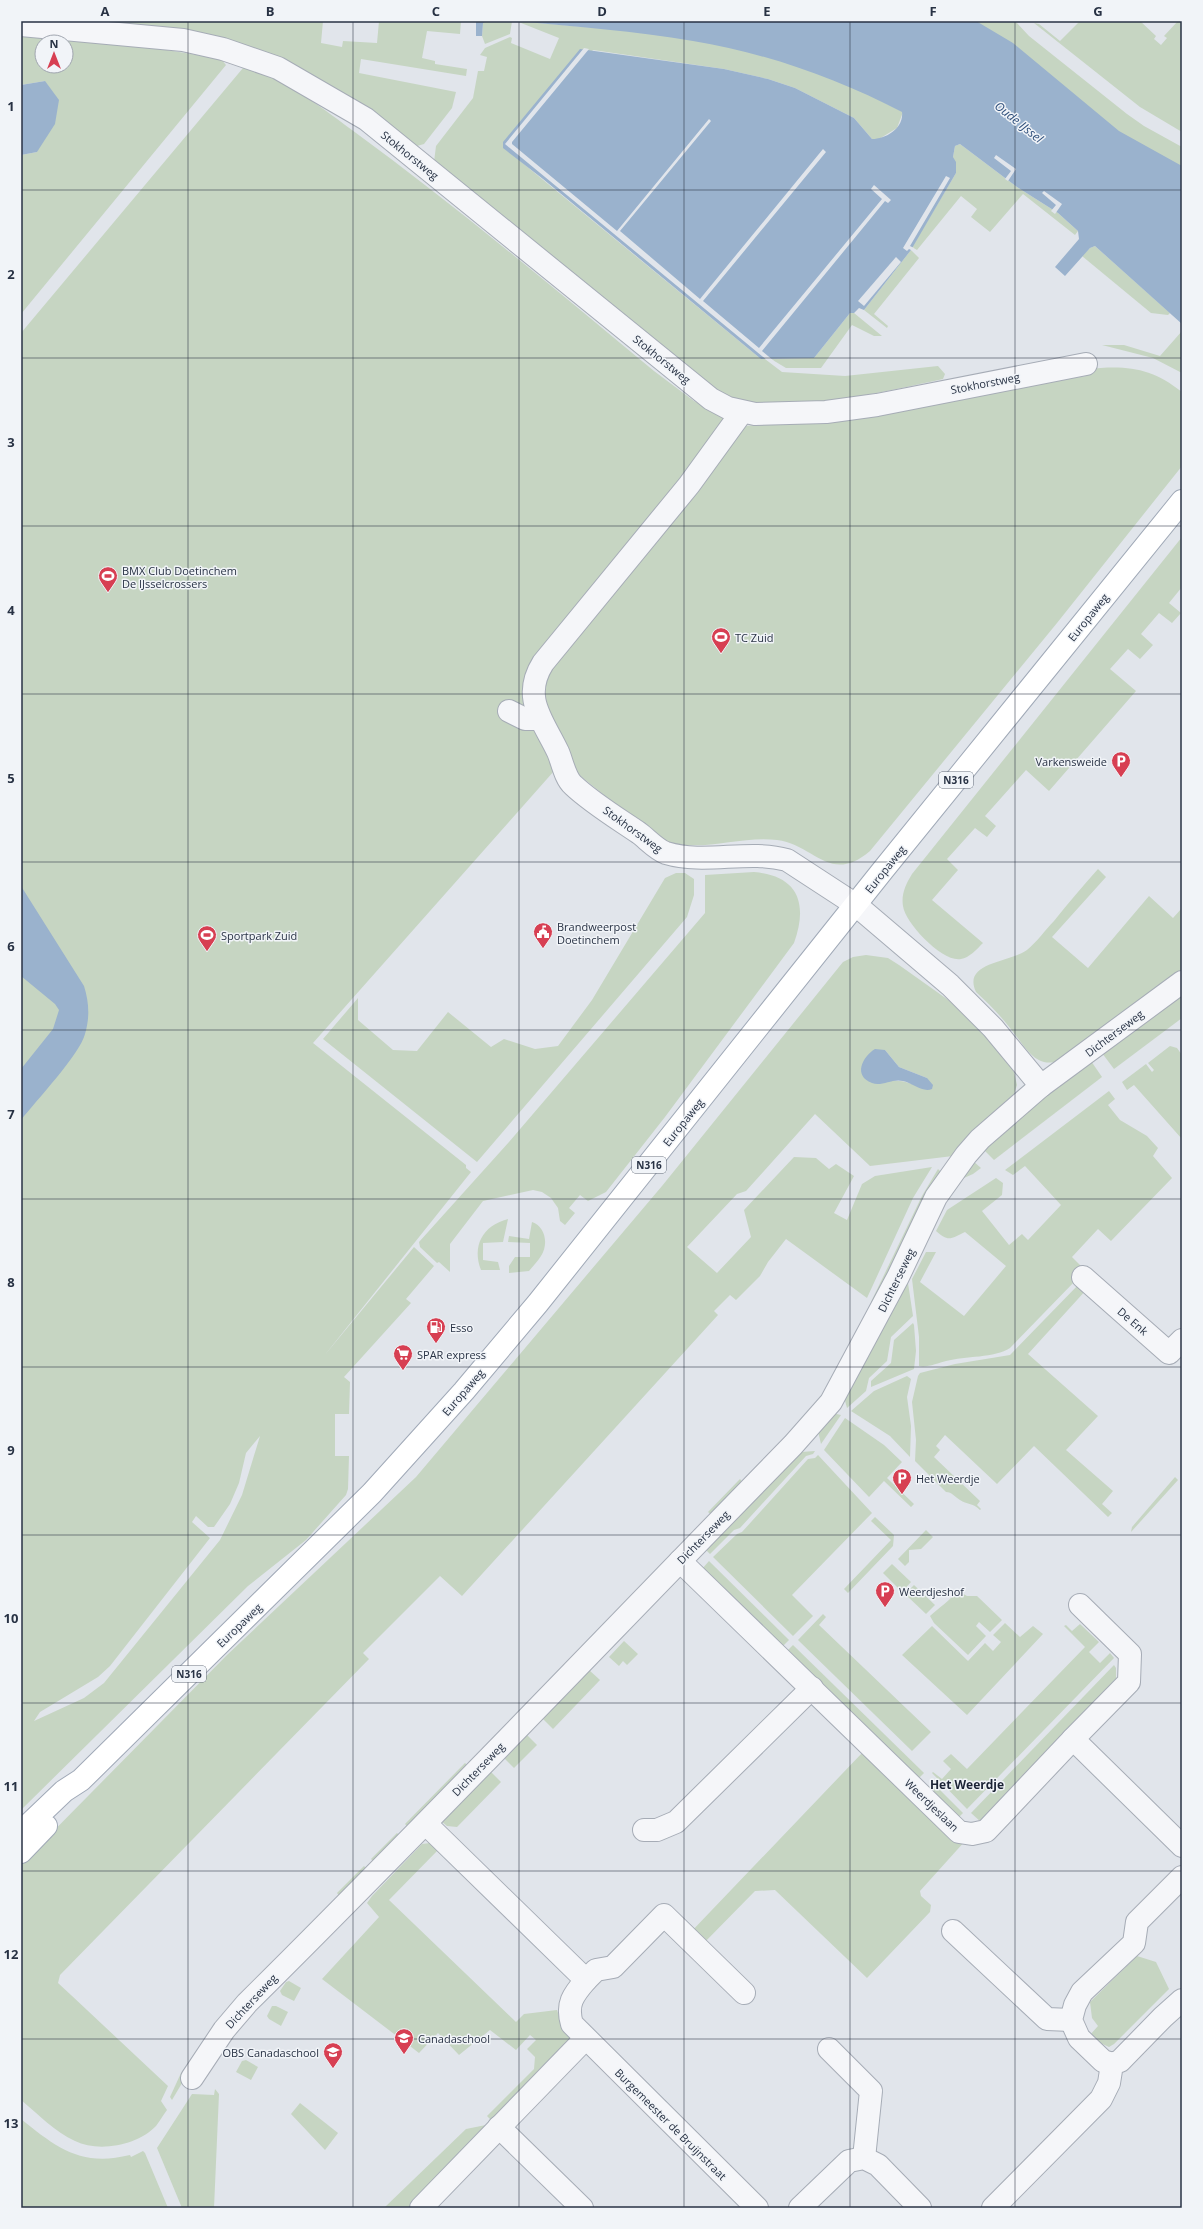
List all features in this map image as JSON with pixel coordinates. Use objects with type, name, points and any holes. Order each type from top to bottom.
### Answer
[{"type":"main road","name":"Europaweg","points":[[21,1832],[64,1791],[81,1780],[367,1498],[464,1391],[538,1303],[856,905],[1182,501]]},
{"type":"main road","name":"Europaweg","points":[[21,1852],[74,1800],[81,1780]]},
{"type":"street","name":"Stokhorstweg","points":[[21,24],[183,40],[223,48],[278,68],[366,119],[711,399],[742,412],[755,414],[826,412],[877,405],[1086,364]]},
{"type":"street","name":"Stokhorstweg","points":[[742,412],[689,485],[543,662],[535,675],[533,691],[540,719],[558,751],[571,784],[664,852],[706,859],[754,856],[776,857],[786,860],[856,905]]},
{"type":"street","points":[[508,711],[525,719],[540,719]]},
{"type":"street","points":[[856,905],[889,932],[977,1010],[1013,1050],[1041,1086]]},
{"type":"street","name":"Dichterseweg","points":[[192,2078],[224,2030],[247,2003],[426,1824],[802,1435],[831,1402],[895,1283],[936,1197],[950,1175],[980,1139],[1041,1086],[1182,982]]},
{"type":"street","name":"De Enk","points":[[1083,1277],[1170,1353],[1182,1340]]},
{"type":"street","name":"Weerdjeslaan","points":[[680,1561],[959,1832],[965,1834],[978,1834],[986,1831],[1129,1682],[1130,1654],[1080,1605]]},
{"type":"street","points":[[644,1830],[657,1830],[676,1822],[812,1688]]},
{"type":"street","points":[[1073,1739],[1182,1846]]},
{"type":"street","points":[[426,1824],[586,1980]]},
{"type":"street","points":[[1182,1876],[1138,1922],[1134,1943],[1082,1992],[1075,2005],[1071,2020],[1079,2038],[1103,2061],[1112,2064],[1120,2061],[1163,2017],[1182,2000]]},
{"type":"street","name":"Burgemeester de Bruijnstraat","points":[[744,1993],[664,1915],[612,1967],[596,1970],[572,1997],[569,2010],[572,2024],[585,2039],[757,2208]]},
{"type":"street","points":[[953,1931],[1047,2019],[1071,2020]]},
{"type":"street","points":[[421,2208],[585,2039]]},
{"type":"street","points":[[829,2049],[871,2091],[864,2158]]},
{"type":"street","points":[[993,2208],[1101,2098],[1109,2083],[1112,2064]]},
{"type":"street","points":[[499,2127],[582,2208]]},
{"type":"street","points":[[800,2208],[849,2161],[864,2158],[878,2165],[920,2208]]},
{"type":"green space","points":[[64,21],[323,21],[321,43],[342,47],[343,41],[377,43],[379,21],[461,21],[460,34],[427,31],[422,58],[435,61],[435,64],[467,69],[466,76],[361,59],[359,73],[456,92],[452,108],[424,144],[417,146],[290,65]]},
{"type":"green space","points":[[488,21],[512,21],[510,34],[485,44],[482,36],[483,23]]},
{"type":"green space","points":[[516,21],[687,36],[812,65],[903,112],[897,128],[879,139],[872,139],[854,118],[795,88],[768,79],[724,69],[593,50],[503,147],[761,359],[765,359],[782,372],[845,376],[938,366],[945,374],[943,379],[855,397],[810,403],[760,405],[726,399],[434,162],[436,146],[473,98],[478,71],[484,71],[487,57],[480,55],[485,48],[510,37],[512,38],[511,43],[550,59],[559,38]]},
{"type":"green space","points":[[971,21],[1015,21],[1029,36],[1127,114],[1144,126],[1182,147],[1182,170],[1123,136]]},
{"type":"green space","points":[[1080,21],[1140,21],[1156,36],[1154,39],[1161,45],[1167,38],[1164,36],[1178,21],[1182,21],[1182,132],[1140,107],[1034,23],[1039,24],[1060,41]]},
{"type":"green space","points":[[21,31],[51,34],[34,34],[34,74],[74,74],[74,36],[101,39],[221,59],[226,65],[21,314],[21,155],[37,152],[45,81],[21,85]]},
{"type":"green space","name":"Sportpark Zuid","points":[[243,68],[268,75],[329,113],[467,218],[654,371],[694,401],[722,415],[729,422],[745,426],[755,425],[1060,374],[1068,379],[1086,376],[1087,369],[1114,367],[1126,368],[1160,377],[1182,392],[1182,466],[1057,623],[870,851],[856,860],[844,864],[833,864],[790,843],[777,840],[763,839],[688,845],[660,839],[646,831],[626,813],[562,762],[313,1043],[466,1165],[466,1168],[471,1172],[324,1356],[414,1247],[434,1266],[406,1299],[411,1303],[344,1377],[350,1382],[349,1414],[335,1414],[335,1456],[349,1456],[348,1489],[346,1495],[306,1540],[248,1586],[21,1810],[21,333]],"holes":[[[260,1436],[242,1495],[220,1540],[104,1683],[84,1698],[34,1721],[40,1712],[98,1677],[110,1666],[210,1538],[192,1522],[196,1516],[208,1527],[214,1527],[230,1504],[239,1483],[246,1453]]]},
{"type":"green space","points":[[960,144],[1017,187],[1058,213],[1078,231],[1075,235],[1023,194],[990,232],[971,217],[977,209],[961,196],[917,250],[912,247],[956,173],[953,157],[955,146]]},
{"type":"green space","points":[[1095,246],[1170,313],[1168,315],[1151,313],[1082,256],[1090,248]]},
{"type":"green space","points":[[911,250],[919,258],[874,314],[888,326],[887,328],[864,310]]},
{"type":"green space","points":[[850,313],[854,313],[882,336],[874,336],[852,325],[821,368],[786,368],[771,359],[814,358]]},
{"type":"green space","points":[[1182,331],[1182,373],[1153,358],[1102,345],[1124,345],[1160,356]]},
{"type":"green space","points":[[1182,537],[1182,587],[1169,603],[1181,613],[1172,623],[1159,613],[1141,634],[1153,645],[1140,659],[1128,649],[1110,669],[1136,691],[1049,791],[1026,770],[985,816],[996,826],[987,837],[975,828],[947,859],[958,870],[932,900],[983,943],[973,953],[961,959],[953,959],[945,955],[917,931],[905,913],[903,906],[904,889],[912,874]]},
{"type":"green space","points":[[1098,869],[1106,877],[1052,937],[1088,968],[1149,896],[1173,918],[1182,908],[1182,970],[1068,1056],[1058,1061],[1049,1063],[1041,1061],[1028,1051],[1002,1018],[976,992],[973,982],[981,969],[1027,950]]},
{"type":"green space","points":[[754,872],[781,879],[790,886],[796,894],[800,916],[794,943],[665,1117],[606,1192],[588,1201],[580,1195],[569,1208],[575,1213],[565,1225],[560,1221],[558,1208],[551,1198],[542,1192],[533,1190],[483,1201],[450,1244],[450,1272],[439,1262],[437,1263],[420,1247],[419,1242],[509,1142],[705,913],[705,875]]},
{"type":"green space","points":[[676,873],[685,873],[694,879],[694,895],[687,917],[477,1162],[323,1039],[358,998],[358,1020],[393,1050],[417,1051],[448,1012],[491,1047],[504,1039],[535,1049],[558,1046],[592,1000],[665,878]]},
{"type":"green space","points":[[866,955],[888,958],[968,1014],[1013,1068],[1017,1085],[1012,1100],[953,1156],[870,1166],[815,1114],[746,1191],[737,1194],[687,1247],[717,1273],[751,1237],[744,1210],[794,1157],[816,1158],[829,1169],[836,1164],[854,1176],[834,1213],[847,1220],[862,1184],[875,1176],[932,1167],[913,1198],[867,1298],[786,1239],[768,1262],[760,1276],[736,1300],[730,1295],[714,1311],[718,1315],[462,1596],[440,1576],[363,1653],[369,1659],[60,1975],[58,1983],[168,2086],[161,2101],[167,2110],[156,2126],[139,2138],[118,2145],[106,2147],[85,2145],[61,2133],[21,2100],[21,1864],[227,1655],[416,1477],[662,1186],[843,962],[853,957]],"holes":[[[885,1050],[899,1067],[927,1078],[923,1089],[901,1081],[891,1081],[879,1084]]]},
{"type":"green space","points":[[1182,992],[1182,1018],[1114,1069],[1102,1053]]},
{"type":"green space","points":[[1170,1046],[1177,1048],[1182,1055],[1182,1139],[1134,1085],[1127,1090],[1122,1082],[1146,1064],[1152,1072],[1154,1070],[1148,1063]]},
{"type":"green space","points":[[1091,1061],[1102,1077],[994,1160],[983,1149],[999,1134]]},
{"type":"green space","points":[[1109,1091],[1115,1099],[1108,1105],[1120,1120],[1147,1136],[1158,1148],[1153,1156],[1172,1178],[1111,1241],[1098,1229],[1072,1257],[1084,1269],[1077,1279],[1010,1348],[996,1354],[954,1359],[929,1366],[919,1366],[919,1337],[912,1279],[926,1252],[936,1252],[920,1282],[964,1316],[1006,1266],[965,1232],[953,1238],[947,1238],[936,1231],[947,1210],[996,1178],[1003,1183],[1002,1195],[982,1211],[1009,1245],[1022,1234],[1028,1240],[1061,1205],[1025,1166],[1013,1175],[1005,1170]]},
{"type":"green space","points":[[973,1161],[981,1168],[973,1174],[957,1181]]},
{"type":"green space","points":[[938,1169],[941,1172],[875,1304],[871,1302],[922,1196]]},
{"type":"green space","points":[[508,1219],[503,1242],[483,1243],[483,1260],[498,1262],[500,1270],[481,1270],[478,1253],[481,1238],[499,1222]]},
{"type":"green space","points":[[532,1222],[543,1231],[545,1246],[541,1256],[529,1271],[509,1273],[509,1266],[515,1257],[530,1257],[530,1243],[508,1242],[509,1236],[529,1239]]},
{"type":"green space","points":[[905,1282],[908,1283],[913,1316],[891,1337],[887,1361],[869,1378],[866,1391],[847,1408],[844,1397]]},
{"type":"green space","points":[[1080,1283],[1087,1289],[1028,1354],[1098,1416],[1066,1450],[1113,1491],[1102,1504],[1112,1513],[1108,1517],[1034,1446],[997,1484],[945,1435],[936,1446],[940,1450],[934,1457],[980,1501],[977,1505],[981,1509],[980,1510],[963,1502],[952,1494],[946,1492],[915,1461],[916,1440],[912,1402],[918,1376],[920,1373],[955,1364],[1010,1355]]},
{"type":"green space","points":[[913,1323],[916,1351],[914,1369],[871,1387],[871,1381],[891,1363],[894,1340]]},
{"type":"green space","points":[[907,1376],[911,1379],[907,1397],[911,1426],[910,1457],[890,1436],[851,1411],[874,1391]]},
{"type":"green space","points":[[832,1413],[841,1415],[821,1444],[818,1431]]},
{"type":"green space","points":[[845,1418],[884,1445],[902,1462],[887,1478],[914,1504],[911,1507],[884,1481],[869,1497],[824,1450]]},
{"type":"green space","points":[[815,1451],[813,1454],[806,1456],[740,1528],[734,1530],[710,1554],[705,1549],[801,1452]]},
{"type":"green space","points":[[818,1455],[872,1513],[792,1595],[813,1616],[793,1636],[713,1557],[737,1534],[742,1532],[808,1459],[815,1458]]},
{"type":"green space","points":[[1175,1477],[1178,1480],[1131,1532],[1132,1527]]},
{"type":"green space","points":[[740,1479],[744,1484],[713,1516],[708,1512]]},
{"type":"green space","points":[[875,1517],[894,1535],[893,1546],[848,1593],[844,1589],[891,1540],[871,1521]]},
{"type":"green space","points":[[926,1530],[933,1537],[921,1549],[909,1550],[909,1562],[905,1566],[898,1559]]},
{"type":"green space","points":[[709,1561],[789,1640],[781,1648],[702,1569]]},
{"type":"green space","points":[[892,1564],[911,1582],[902,1592],[883,1573]]},
{"type":"green space","points":[[914,1585],[935,1605],[926,1614],[905,1594]]},
{"type":"green space","points":[[958,1591],[967,1596],[977,1596],[1002,1620],[990,1632],[979,1622],[976,1626],[986,1636],[968,1655],[934,1623],[930,1616]]},
{"type":"green space","points":[[823,1614],[826,1617],[819,1625],[931,1732],[912,1751],[798,1640]]},
{"type":"green space","points":[[1005,1623],[1020,1637],[1033,1626],[1043,1634],[967,1715],[902,1655],[932,1626],[968,1661],[985,1643],[993,1651],[1001,1642],[993,1635]]},
{"type":"green space","points":[[1080,1624],[1099,1642],[1089,1652],[1100,1663],[1110,1653],[1114,1658],[967,1809],[932,1773],[933,1772],[942,1779],[951,1769],[943,1761],[951,1754],[967,1769],[1085,1647],[1064,1626],[1066,1625],[1072,1631]]},
{"type":"green space","points":[[624,1641],[638,1654],[627,1665],[623,1661],[619,1666],[609,1657]]},
{"type":"green space","points":[[793,1645],[924,1773],[917,1780],[786,1652]]},
{"type":"green space","points":[[1114,1665],[1116,1668],[1116,1683],[981,1822],[971,1813]]},
{"type":"green space","points":[[589,1670],[600,1680],[553,1729],[542,1718]]},
{"type":"green space","points":[[526,1734],[537,1745],[514,1768],[504,1758]]},
{"type":"green space","points":[[863,1752],[966,1840],[920,1891],[921,1896],[931,1905],[930,1912],[867,1978],[775,1890],[755,1891],[701,1946],[689,1934]]},
{"type":"green space","points":[[465,1763],[468,1766],[408,1827],[405,1824]]},
{"type":"green space","points":[[490,1771],[501,1782],[457,1827],[447,1826],[441,1821]]},
{"type":"green space","points":[[933,1783],[963,1813],[957,1819],[927,1789]]},
{"type":"green space","points":[[397,1833],[400,1836],[374,1862],[371,1859]]},
{"type":"green space","points":[[430,1843],[439,1849],[389,1900],[516,2022],[524,2014],[557,2010],[559,2016],[574,2036],[492,2121],[487,2116],[534,2069],[535,2057],[527,2049],[536,2040],[530,2035],[516,2050],[490,2030],[459,2055],[438,2033],[419,2053],[322,1979],[379,1917],[367,1903],[372,1896],[422,1844]]},
{"type":"green space","points":[[364,1866],[367,1869],[340,1897],[337,1893]]},
{"type":"green space","points":[[1137,1956],[1156,1962],[1169,1989],[1114,2044],[1109,2047],[1098,2042],[1090,2035],[1098,2026],[1092,2018],[1090,2002]]},
{"type":"green space","points":[[289,1981],[301,1988],[294,2001],[282,1995],[280,1991],[286,1982]]},
{"type":"green space","points":[[272,2006],[276,2006],[288,2012],[281,2026],[269,2019],[267,2016]]},
{"type":"green space","points":[[198,2049],[201,2051],[172,2100],[170,2097],[181,2073]]},
{"type":"green space","points":[[246,2060],[258,2067],[251,2080],[236,2072],[242,2061]]},
{"type":"green space","points":[[215,2089],[219,2094],[214,2208],[182,2208],[157,2148],[192,2094],[214,2095]]},
{"type":"green space","points":[[300,2103],[338,2133],[325,2150],[291,2114]]},
{"type":"green space","points":[[21,2119],[46,2139],[83,2157],[97,2159],[130,2155],[131,2157],[143,2151],[168,2208],[21,2208]]},
{"type":"green space","points":[[486,2125],[414,2208],[384,2208],[466,2129]]},
{"type":"water","points":[[476,21],[488,21],[483,23],[482,36],[476,36]]},
{"type":"water","name":"Oude IJssel","points":[[518,21],[976,21],[1013,43],[1119,131],[1182,166],[1182,324],[1095,246],[1090,248],[1065,276],[1055,267],[1079,239],[1078,231],[1058,213],[1017,187],[960,144],[955,146],[953,157],[956,162],[956,173],[911,250],[864,310],[859,308],[854,313],[850,313],[814,358],[761,359],[543,179],[503,148],[503,142],[580,49],[724,69],[768,79],[795,88],[854,118],[872,139],[883,137],[893,132],[900,123],[902,112],[852,88],[800,68],[747,52],[649,34]]},
{"type":"water","points":[[45,81],[59,100],[55,124],[37,152],[21,155],[21,85]]},
{"type":"water","points":[[21,886],[84,986],[87,998],[88,1022],[81,1043],[67,1065],[21,1120],[21,1069],[53,1029],[59,1010],[55,1004],[21,976]]},
{"type":"water","points":[[875,1049],[885,1050],[899,1067],[927,1078],[933,1085],[932,1089],[925,1090],[899,1080],[876,1084],[866,1080],[861,1071],[863,1061],[870,1052]]},
{"type":"pier","points":[[584,48],[589,49],[512,142],[512,144],[617,231],[709,119],[711,121],[620,231],[700,299],[823,149],[826,152],[703,301],[759,348],[882,199],[871,189],[874,185],[891,200],[888,203],[885,201],[762,351],[774,361],[768,361],[505,144]]},
{"type":"pier","points":[[996,155],[1016,169],[1008,181],[1005,179],[1011,171],[994,158]]},
{"type":"pier","points":[[946,176],[950,178],[910,246],[914,248],[913,251],[909,249],[907,251],[903,248]]},
{"type":"pier","points":[[1044,191],[1062,204],[1055,214],[1051,211],[1056,205],[1042,193]]},
{"type":"pier","points":[[896,257],[901,262],[864,306],[858,301]]},
{"type":"place","name":"BMX Club Doetinchem De IJsselcrossers","points":[[108,593]]},
{"type":"place","name":"TC Zuid","points":[[721,654]]},
{"type":"place","name":"Varkensweide","points":[[1121,778]]},
{"type":"place","name":"Brandweerpost Doetinchem","points":[[543,949]]},
{"type":"place","name":"Sportpark Zuid","points":[[207,952]]},
{"type":"place","name":"Esso","points":[[436,1344]]},
{"type":"place","name":"SPAR express","points":[[403,1371]]},
{"type":"place","name":"Het Weerdje","points":[[902,1495]]},
{"type":"place","name":"Weerdjeshof","points":[[885,1608]]},
{"type":"place","name":"Canadaschool","points":[[404,2055]]},
{"type":"place","name":"OBS Canadaschool","points":[[333,2069]]},
{"type":"district","name":"Het Weerdje","points":[[967,1784]]}]
